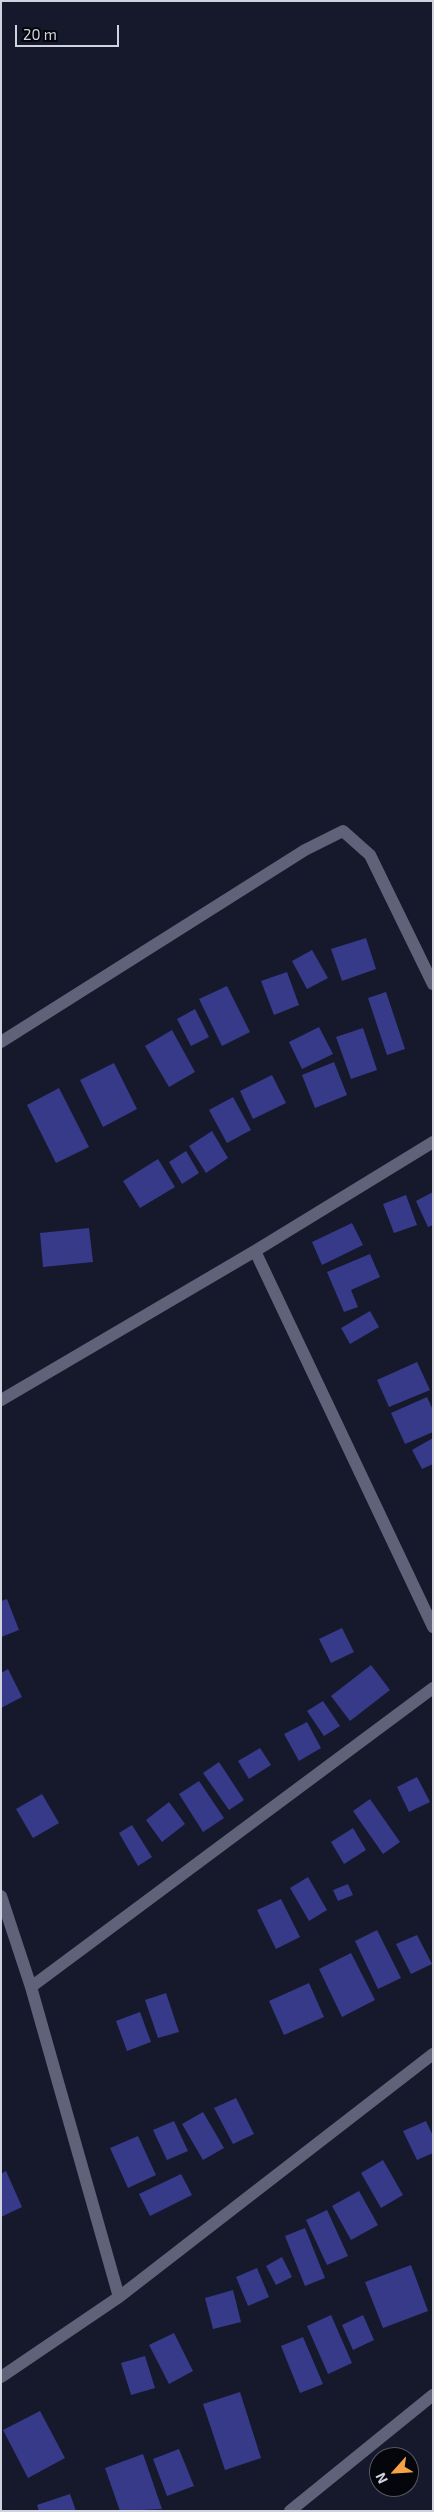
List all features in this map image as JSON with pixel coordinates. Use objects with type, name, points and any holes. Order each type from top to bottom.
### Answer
[{"type":"street","points":[[1,1042],[305,850],[342,832],[370,854],[433,984]]},
{"type":"street","points":[[1,1400],[255,1251],[433,1142]]},
{"type":"street","points":[[255,1251],[433,1627]]},
{"type":"street","points":[[30,1987],[433,1688]]},
{"type":"street","points":[[1,1896],[30,1987],[119,2297]]},
{"type":"street","points":[[1,2377],[119,2297],[433,2054]]},
{"type":"street","points":[[290,2511],[433,2395]]},
{"type":"building","points":[[366,938],[376,969],[342,981],[331,949]]},
{"type":"building","points":[[312,950],[328,978],[307,989],[292,961]]},
{"type":"building","points":[[287,972],[299,1005],[274,1015],[261,981]]},
{"type":"building","points":[[227,986],[250,1032],[222,1046],[199,999]]},
{"type":"building","points":[[386,992],[405,1049],[387,1055],[368,998]]},
{"type":"building","points":[[195,1009],[209,1037],[191,1046],[177,1019]]},
{"type":"building","points":[[319,1027],[333,1054],[302,1069],[289,1042]]},
{"type":"building","points":[[363,1028],[377,1070],[351,1079],[336,1037]]},
{"type":"building","points":[[172,1030],[195,1072],[169,1087],[145,1046]]},
{"type":"building","points":[[334,1062],[347,1095],[315,1108],[302,1075]]},
{"type":"building","points":[[114,1063],[137,1109],[103,1127],[80,1080]]},
{"type":"building","points":[[272,1075],[286,1103],[253,1119],[240,1091]]},
{"type":"building","points":[[59,1088],[89,1147],[56,1163],[27,1105]]},
{"type":"building","points":[[233,1097],[251,1130],[227,1143],[209,1110]]},
{"type":"building","points":[[212,1131],[228,1158],[206,1173],[189,1146]]},
{"type":"building","points":[[186,1151],[199,1173],[182,1184],[169,1162]]},
{"type":"building","points":[[158,1159],[175,1187],[140,1208],[123,1181]]},
{"type":"building","points":[[433,1192],[433,1225],[428,1227],[416,1201]]},
{"type":"building","points":[[406,1195],[417,1225],[394,1233],[383,1204]]},
{"type":"building","points":[[352,1223],[363,1245],[322,1265],[312,1242]]},
{"type":"building","points":[[89,1228],[93,1262],[43,1267],[40,1233]]},
{"type":"building","points":[[370,1254],[380,1277],[351,1290],[358,1307],[344,1312],[327,1272]]},
{"type":"building","points":[[370,1311],[379,1327],[350,1344],[341,1328]]},
{"type":"building","points":[[417,1362],[430,1390],[389,1407],[377,1380]]},
{"type":"building","points":[[427,1397],[433,1410],[433,1432],[405,1444],[391,1413]]},
{"type":"building","points":[[433,1438],[433,1464],[422,1469],[412,1450]]},
{"type":"building","points":[[7,1599],[19,1630],[1,1637],[1,1601]]},
{"type":"building","points":[[342,1628],[354,1652],[331,1663],[319,1639]]},
{"type":"building","points":[[371,1665],[390,1690],[350,1721],[331,1696]]},
{"type":"building","points":[[8,1669],[22,1697],[1,1708],[1,1673]]},
{"type":"building","points":[[323,1701],[340,1726],[324,1736],[307,1711]]},
{"type":"building","points":[[307,1722],[321,1748],[299,1761],[284,1734]]},
{"type":"building","points":[[260,1748],[271,1765],[249,1779],[238,1761]]},
{"type":"building","points":[[219,1762],[244,1800],[229,1810],[203,1773]]},
{"type":"building","points":[[417,1777],[430,1802],[409,1812],[397,1787]]},
{"type":"building","points":[[199,1781],[224,1818],[203,1832],[179,1794]]},
{"type":"building","points":[[42,1794],[59,1823],[33,1838],[16,1809]]},
{"type":"building","points":[[370,1799],[400,1842],[383,1854],[353,1811]]},
{"type":"building","points":[[169,1802],[185,1824],[162,1842],[146,1820]]},
{"type":"building","points":[[132,1825],[152,1857],[138,1866],[119,1833]]},
{"type":"building","points":[[353,1828],[366,1850],[344,1864],[331,1842]]},
{"type":"building","points":[[308,1877],[327,1910],[309,1921],[290,1888]]},
{"type":"building","points":[[348,1884],[353,1895],[338,1901],[333,1890]]},
{"type":"building","points":[[281,1899],[300,1937],[276,1949],[257,1910]]},
{"type":"building","points":[[377,1930],[401,1978],[378,1989],[355,1941]]},
{"type":"building","points":[[417,1935],[432,1964],[411,1974],[396,1944]]},
{"type":"building","points":[[351,1953],[375,2000],[342,2017],[319,1969]]},
{"type":"building","points":[[309,1983],[324,2017],[284,2035],[269,2001]]},
{"type":"building","points":[[166,1993],[179,2032],[158,2038],[145,2000]]},
{"type":"building","points":[[140,2012],[151,2042],[127,2051],[116,2021]]},
{"type":"building","points":[[236,2098],[254,2134],[233,2144],[214,2108]]},
{"type":"building","points":[[203,2112],[224,2148],[203,2160],[182,2124]]},
{"type":"building","points":[[174,2121],[188,2151],[167,2160],[153,2130]]},
{"type":"building","points":[[426,2121],[433,2136],[433,2153],[417,2160],[403,2131]]},
{"type":"building","points":[[138,2136],[156,2175],[128,2188],[110,2148]]},
{"type":"building","points":[[383,2160],[403,2195],[381,2208],[361,2173]]},
{"type":"building","points":[[6,2171],[22,2207],[1,2217],[1,2174]]},
{"type":"building","points":[[181,2174],[192,2195],[150,2216],[139,2194]]},
{"type":"building","points":[[359,2191],[378,2225],[351,2240],[332,2206]]},
{"type":"building","points":[[327,2210],[348,2256],[327,2265],[306,2220]]},
{"type":"building","points":[[305,2228],[325,2278],[305,2286],[285,2236]]},
{"type":"building","points":[[282,2257],[292,2277],[276,2285],[266,2266]]},
{"type":"building","points":[[411,2265],[428,2311],[383,2328],[365,2282]]},
{"type":"building","points":[[257,2268],[269,2297],[248,2306],[236,2277]]},
{"type":"building","points":[[233,2290],[241,2322],[213,2329],[205,2298]]},
{"type":"building","points":[[331,2315],[352,2363],[328,2374],[307,2326]]},
{"type":"building","points":[[363,2315],[374,2340],[353,2350],[342,2325]]},
{"type":"building","points":[[174,2333],[193,2371],[169,2384],[149,2345]]},
{"type":"building","points":[[303,2337],[323,2384],[300,2393],[281,2346]]},
{"type":"building","points":[[145,2356],[155,2388],[131,2395],[121,2363]]},
{"type":"building","points":[[240,2392],[261,2458],[225,2470],[203,2404]]},
{"type":"building","points":[[40,2411],[65,2458],[28,2478],[3,2430]]},
{"type":"building","points":[[179,2449],[194,2486],[167,2496],[153,2459]]},
{"type":"building","points":[[143,2454],[162,2509],[120,2511],[105,2468]]},
{"type":"building","points":[[70,2494],[76,2511],[39,2511],[37,2505]]}]
